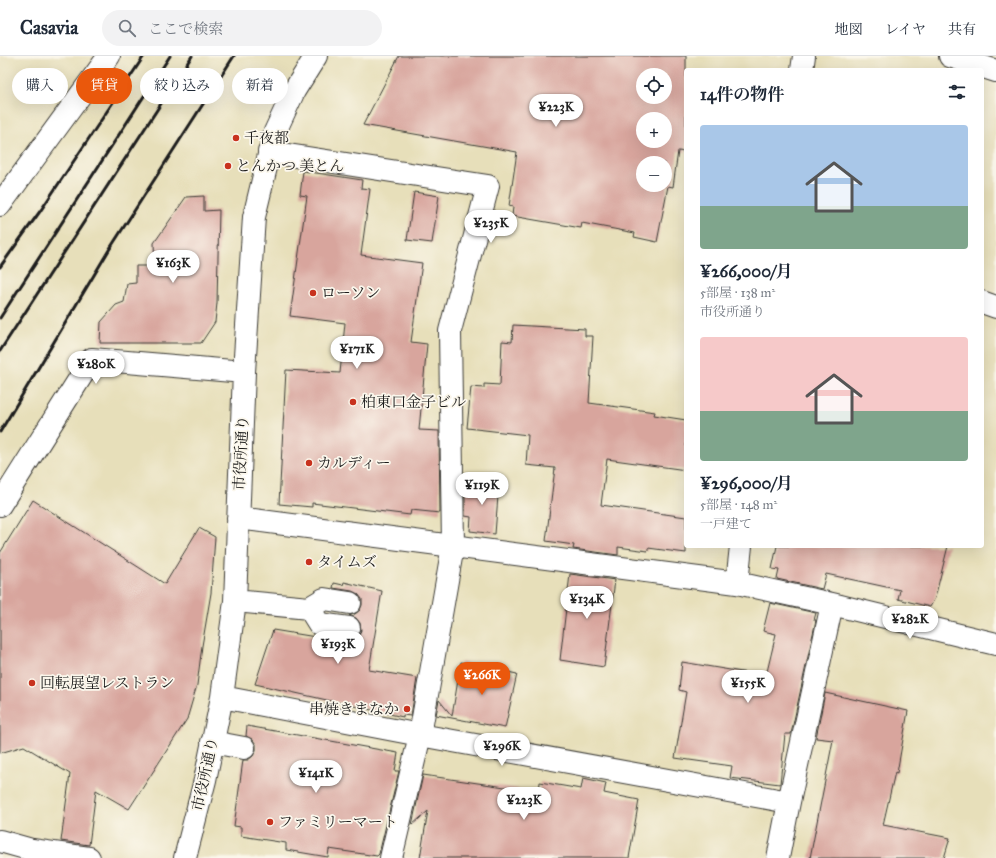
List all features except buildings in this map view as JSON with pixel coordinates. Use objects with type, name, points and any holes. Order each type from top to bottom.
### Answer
[{"type":"street","points":[[0,205],[109,56]]},
{"type":"street","name":"市役所通り","points":[[185,858],[205,780],[222,697],[235,601],[244,372],[254,216],[274,134],[294,91],[316,56]]},
{"type":"street","points":[[802,68],[804,56]]},
{"type":"street","points":[[950,56],[996,71]]},
{"type":"street","points":[[269,152],[488,186],[450,332],[453,546],[420,735],[391,858]]},
{"type":"street","points":[[984,303],[996,307]]},
{"type":"street","points":[[0,505],[92,359],[244,372]]},
{"type":"street","points":[[238,518],[737,583],[832,604],[996,644]]},
{"type":"street","points":[[737,583],[741,548]]},
{"type":"street","points":[[235,601],[309,608],[324,599],[350,603]]},
{"type":"street","points":[[778,858],[832,604]]},
{"type":"street","points":[[309,608],[319,624],[349,628]]},
{"type":"street","points":[[222,697],[420,735],[789,802]]},
{"type":"street","points":[[212,742],[244,748]]},
{"type":"street","points":[[0,841],[32,850],[89,858]]},
{"type":"railway","points":[[0,267],[41,210],[144,56]]},
{"type":"railway","points":[[0,318],[170,56]]},
{"type":"railway","points":[[0,351],[192,56]]},
{"type":"railway","points":[[0,432],[109,250],[234,56]]},
{"type":"place","name":"千夜都","points":[[236,138]]},
{"type":"place","name":"とんかつ 美とん","points":[[228,166]]},
{"type":"place","name":"ローソン","points":[[313,293]]},
{"type":"place","name":"柏東口金子ビル","points":[[353,402]]},
{"type":"place","name":"カルディー","points":[[309,463]]},
{"type":"place","name":"タイムズ","points":[[309,562]]},
{"type":"place","name":"回転展望レストラン","points":[[32,683]]},
{"type":"place","name":"串焼きまなか","points":[[407,709]]},
{"type":"place","name":"ファミリーマート","points":[[270,822]]}]
